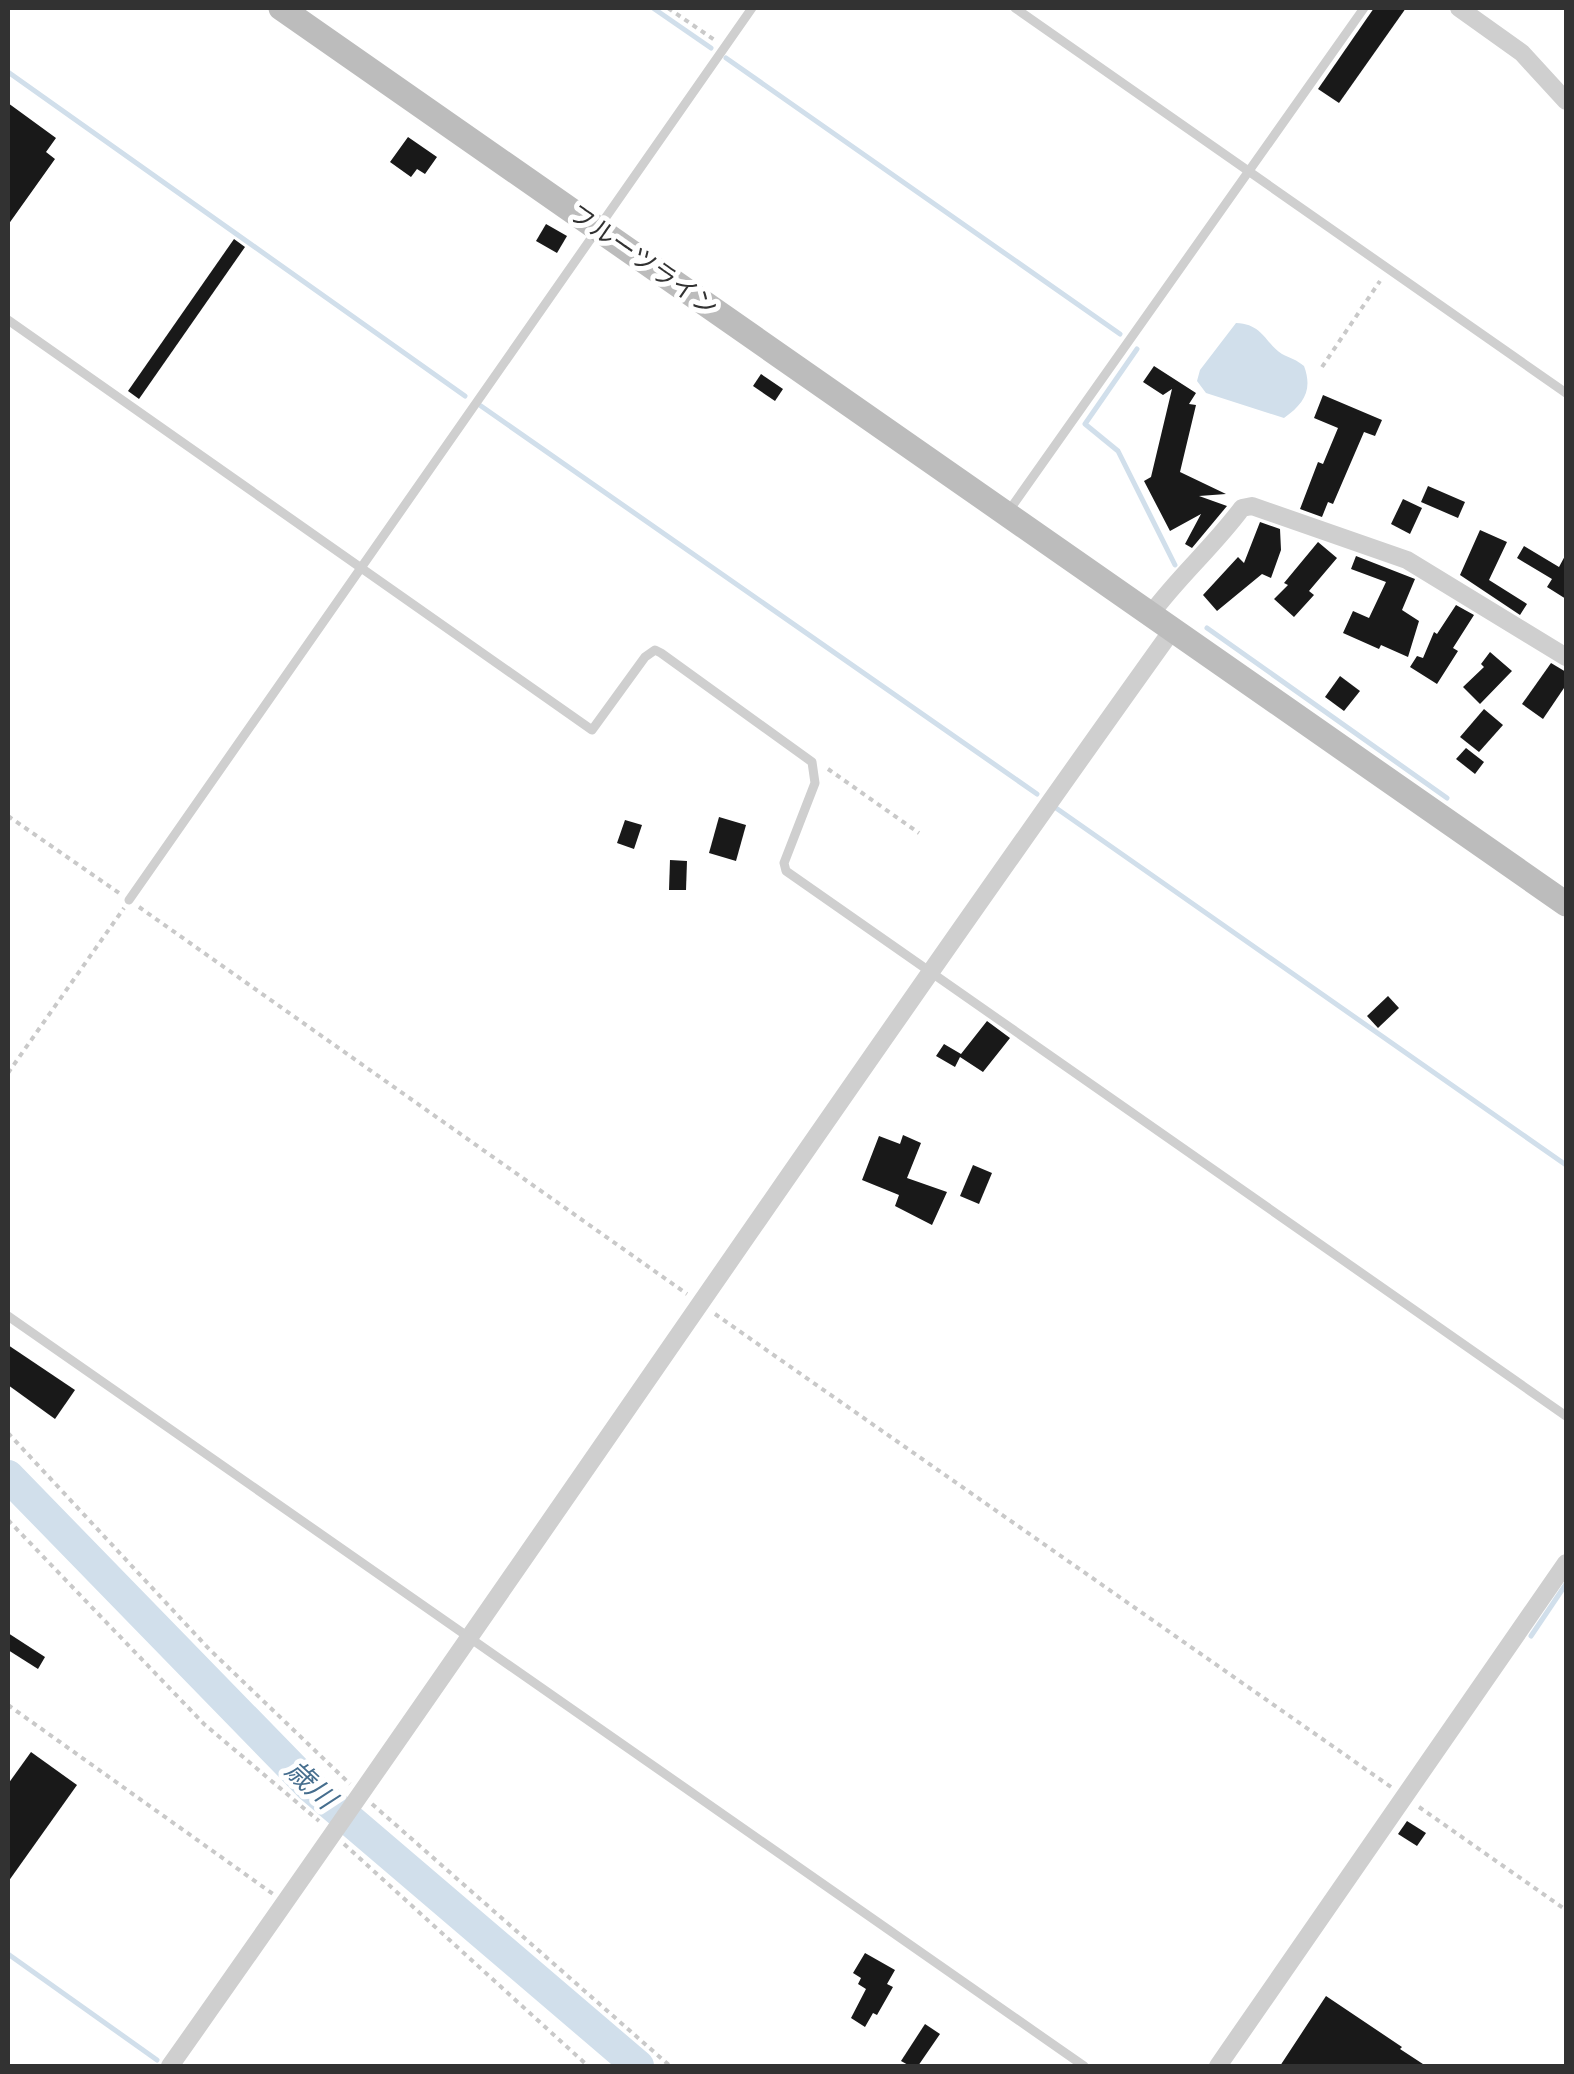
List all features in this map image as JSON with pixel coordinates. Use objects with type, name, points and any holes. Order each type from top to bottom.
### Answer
[{"type":"street","name":"フルーツライン","points":[[281,8],[1566,904]]},
{"type":"street","points":[[1460,8],[1522,53],[1566,101]]},
{"type":"street","points":[[1151,614],[1174,582],[1215,544],[1242,508],[1252,506],[1407,560],[1566,657]]},
{"type":"street","points":[[170,2066],[337,1831],[928,972],[1174,629]]},
{"type":"street","points":[[1218,2066],[1566,1563]]},
{"type":"lane","points":[[129,900],[752,8]]},
{"type":"lane","points":[[1015,8],[1566,393]]},
{"type":"lane","points":[[1006,514],[1364,8]]},
{"type":"lane","points":[[8,320],[592,730],[645,657],[655,650],[805,757],[814,769],[814,783],[784,863],[786,871],[1566,1416]]},
{"type":"lane","points":[[8,1316],[1084,2066]]},
{"type":"path","points":[[668,8],[720,44]]},
{"type":"path","points":[[1322,367],[1388,268]]},
{"type":"path","points":[[814,769],[826,768],[919,833]]},
{"type":"path","points":[[8,816],[1566,1910]]},
{"type":"path","points":[[8,1073],[129,900]]},
{"type":"path","points":[[8,1434],[209,1648],[360,1797],[670,2066]]},
{"type":"path","points":[[8,1520],[204,1724],[337,1831],[588,2066]]},
{"type":"path","points":[[8,1705],[285,1903]]},
{"type":"shaded area","points":[[1236,323],[1258,330],[1276,350],[1304,366],[1305,396],[1284,418],[1206,393],[1197,381],[1200,370]]},
{"type":"building","points":[[1374,8],[1406,8],[1339,103],[1318,89]]},
{"type":"building","points":[[8,103],[56,138],[46,152],[55,159],[8,225]]},
{"type":"building","points":[[408,137],[437,157],[425,174],[417,169],[411,177],[390,162]]},
{"type":"building","points":[[546,224],[567,236],[557,253],[536,241]]},
{"type":"building","points":[[234,239],[245,247],[139,399],[128,391]]},
{"type":"building","points":[[1154,366],[1196,393],[1189,404],[1196,405],[1180,472],[1226,494],[1199,496],[1227,506],[1192,548],[1185,544],[1201,514],[1170,531],[1144,481],[1151,477],[1172,389],[1163,395],[1143,382]]},
{"type":"building","points":[[761,374],[783,389],[775,401],[753,386]]},
{"type":"building","points":[[1323,395],[1382,420],[1375,436],[1364,432],[1333,504],[1328,502],[1322,517],[1300,509],[1318,462],[1323,464],[1338,428],[1314,418]]},
{"type":"building","points":[[1428,486],[1465,502],[1458,518],[1421,502]]},
{"type":"building","points":[[1403,499],[1422,508],[1410,534],[1391,524]]},
{"type":"building","points":[[1260,522],[1280,529],[1281,550],[1271,578],[1262,574],[1217,611],[1203,595],[1238,557],[1244,563]]},
{"type":"building","points":[[1480,530],[1507,542],[1489,580],[1527,604],[1520,615],[1460,575]]},
{"type":"building","points":[[1318,542],[1337,558],[1309,591],[1314,595],[1294,617],[1274,599]]},
{"type":"building","points":[[1524,546],[1559,567],[1566,554],[1566,599],[1547,587],[1552,579],[1517,558]]},
{"type":"building","points":[[1356,556],[1415,579],[1402,610],[1419,621],[1408,657],[1343,633],[1353,611],[1369,618],[1386,582],[1351,569]]},
{"type":"building","points":[[1456,605],[1474,615],[1437,684],[1410,667],[1417,656],[1423,658],[1434,632],[1437,634]]},
{"type":"building","points":[[1490,652],[1512,671],[1480,704],[1463,687],[1484,667],[1481,664]]},
{"type":"building","points":[[1551,663],[1566,672],[1566,685],[1543,719],[1522,704]]},
{"type":"building","points":[[1340,676],[1360,691],[1344,711],[1325,697]]},
{"type":"building","points":[[1484,709],[1503,725],[1479,752],[1460,737]]},
{"type":"building","points":[[1466,748],[1484,762],[1475,774],[1456,759]]},
{"type":"building","points":[[719,817],[746,825],[736,861],[709,853]]},
{"type":"building","points":[[625,820],[642,825],[634,849],[617,843]]},
{"type":"building","points":[[670,860],[687,861],[686,890],[669,890]]},
{"type":"building","points":[[1388,996],[1399,1008],[1378,1028],[1367,1016]]},
{"type":"building","points":[[987,1021],[1010,1038],[983,1072],[960,1057],[955,1067],[936,1056],[944,1044],[961,1054]]},
{"type":"building","points":[[903,1135],[921,1143],[907,1178],[947,1192],[932,1225],[895,1206],[899,1195],[862,1180],[879,1136],[900,1144]]},
{"type":"building","points":[[973,1165],[992,1173],[979,1204],[960,1196]]},
{"type":"building","points":[[8,1345],[75,1390],[55,1419],[8,1385]]},
{"type":"building","points":[[8,1633],[45,1657],[38,1669],[8,1650]]},
{"type":"building","points":[[31,1752],[77,1785],[8,1882],[8,1784]]},
{"type":"building","points":[[1407,1821],[1426,1833],[1417,1846],[1398,1834]]},
{"type":"building","points":[[865,1953],[895,1970],[887,1984],[893,1987],[865,2027],[851,2018],[866,1989],[858,1984],[861,1978],[853,1973]]},
{"type":"building","points":[[1326,1996],[1402,2047],[1426,2066],[1280,2066]]},
{"type":"building","points":[[925,2024],[940,2034],[918,2066],[910,2066],[901,2061]]},
{"type":"waterway","points":[[653,8],[711,48]]},
{"type":"waterway","points":[[726,58],[1120,334]]},
{"type":"waterway","points":[[8,72],[465,396]]},
{"type":"waterway","points":[[1137,349],[1085,424],[1118,451],[1175,565]]},
{"type":"waterway","points":[[481,406],[1037,794]]},
{"type":"waterway","points":[[1207,628],[1447,798]]},
{"type":"waterway","points":[[1056,808],[1566,1165]]},
{"type":"waterway","name":"歳川","points":[[8,1476],[310,1786],[638,2066]]},
{"type":"waterway","points":[[1531,1636],[1566,1584]]},
{"type":"waterway","points":[[8,1954],[157,2060]]}]
